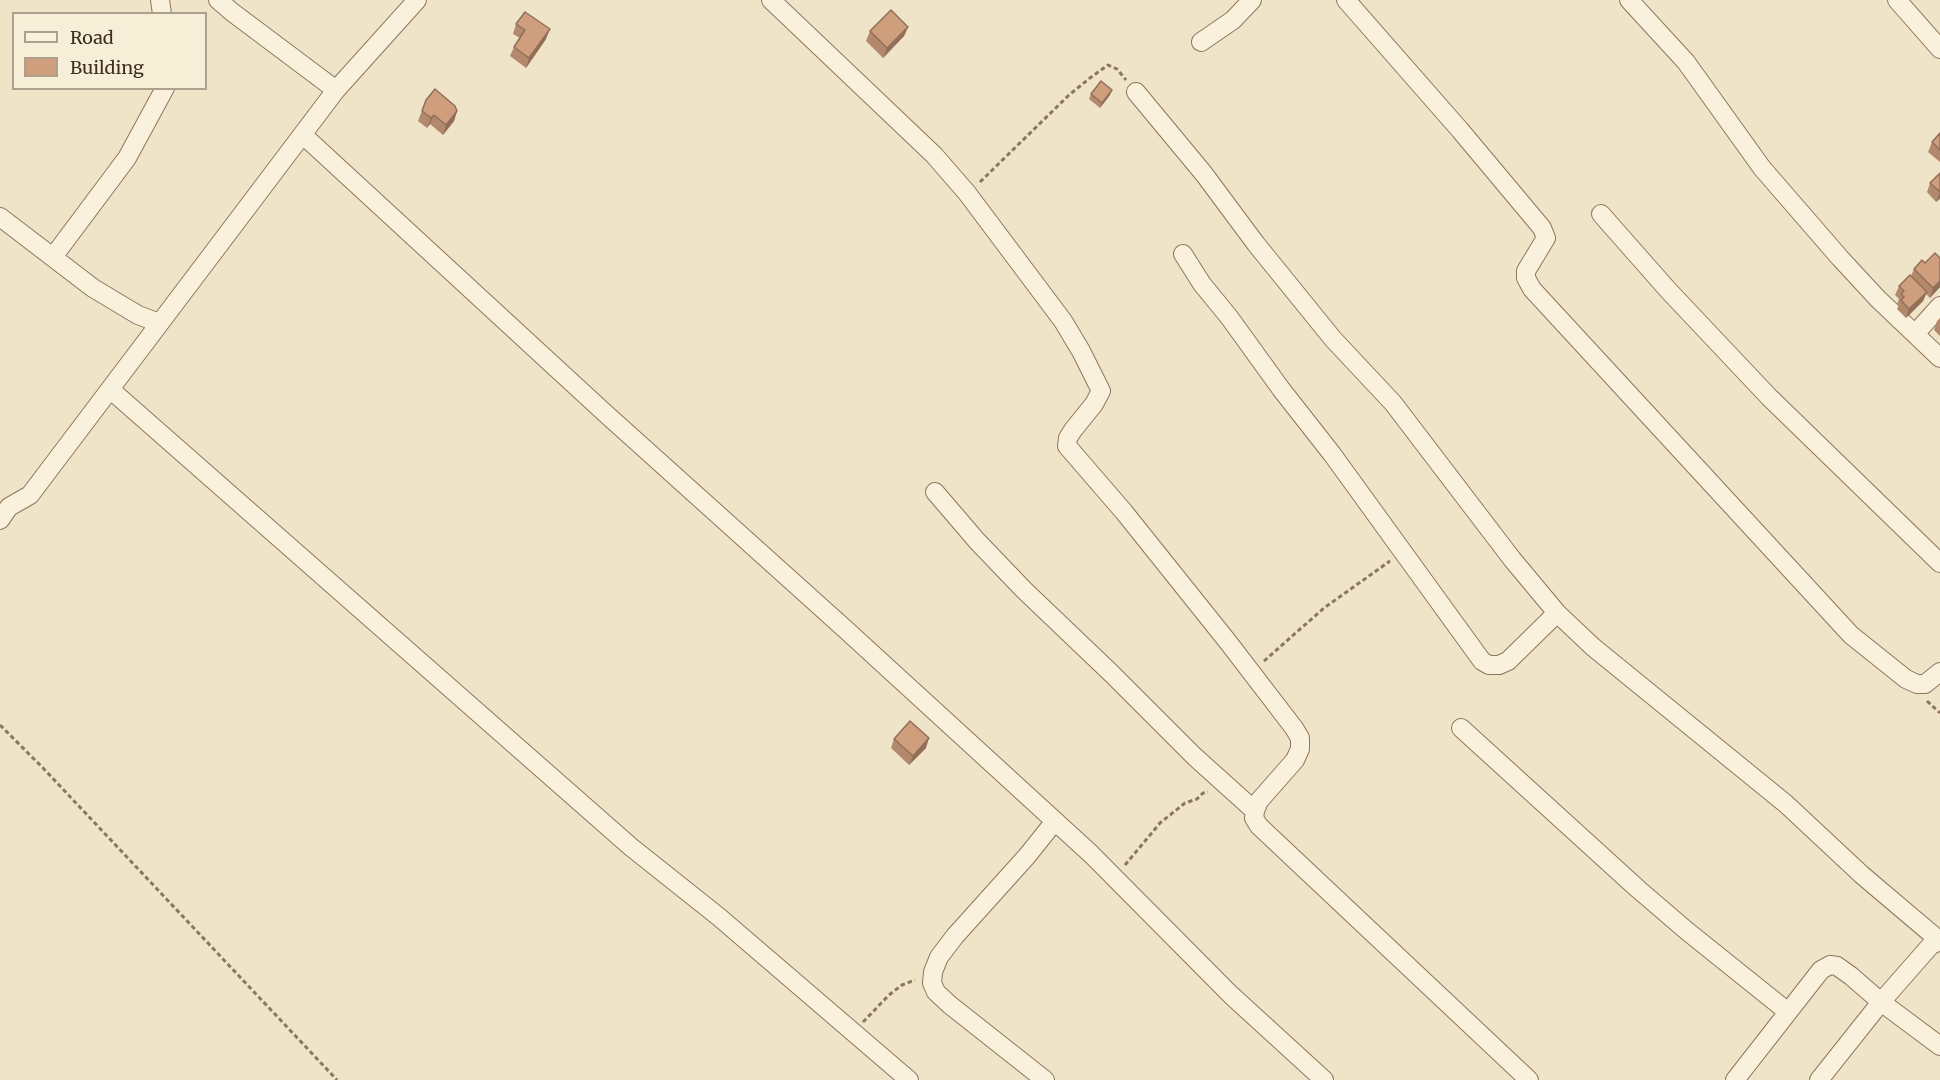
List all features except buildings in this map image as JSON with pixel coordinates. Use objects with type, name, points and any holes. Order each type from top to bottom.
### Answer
[{"type":"street","points":[[218,0],[336,90]]},
{"type":"street","points":[[0,520],[9,507],[30,495],[336,90],[417,0]]},
{"type":"street","points":[[771,0],[934,155],[967,194],[1063,321],[1101,391],[1100,396],[1068,438],[1067,446],[1124,512],[1300,738],[1300,749],[1295,760],[1259,801],[1254,818],[1259,826],[1529,1080]]},
{"type":"street","points":[[1201,42],[1233,20],[1252,0]]},
{"type":"street","points":[[1346,0],[1542,228],[1546,238],[1526,271],[1526,278],[1532,289],[1851,635],[1906,679],[1917,684],[1925,684],[1940,672]]},
{"type":"street","points":[[1629,0],[1686,62],[1762,168],[1840,258],[1940,358]]},
{"type":"street","points":[[1896,0],[1940,49]]},
{"type":"street","points":[[53,258],[127,158],[164,90]]},
{"type":"street","points":[[1136,92],[1204,174],[1256,244],[1333,339],[1393,403],[1512,559],[1557,613],[1593,647],[1786,804],[1862,875],[1940,941],[1931,945],[1881,1002],[1819,1080]]},
{"type":"street","points":[[303,135],[606,414],[1091,854],[1231,995],[1324,1080]]},
{"type":"street","points":[[1600,214],[1769,397],[1940,563]]},
{"type":"street","points":[[0,217],[93,288],[138,315],[159,323]]},
{"type":"street","points":[[1183,254],[1202,284],[1229,316],[1281,389],[1332,454],[1482,661],[1489,665],[1508,661],[1557,613]]},
{"type":"street","points":[[1915,334],[1940,306]]},
{"type":"street","points":[[111,390],[614,832],[719,917],[909,1080]]},
{"type":"street","points":[[935,492],[977,541],[1024,590],[1255,811]]},
{"type":"street","points":[[1461,728],[1687,932],[1788,1012]]},
{"type":"street","points":[[1045,1080],[950,1005],[936,992],[932,983],[933,972],[939,957],[1055,821]]},
{"type":"street","points":[[1734,1080],[1821,970],[1830,965],[1837,966],[1851,975],[1881,1002],[1940,1046]]},
{"type":"path","points":[[967,194],[1069,95],[1108,65],[1117,69],[1136,92]]},
{"type":"path","points":[[1249,670],[1265,661],[1324,609],[1404,552]]},
{"type":"path","points":[[0,725],[337,1080]]},
{"type":"path","points":[[1114,878],[1160,823],[1174,811],[1185,803],[1197,799],[1203,793],[1228,787]]},
{"type":"path","points":[[854,1032],[872,1011],[902,985],[908,981],[933,977]]}]
